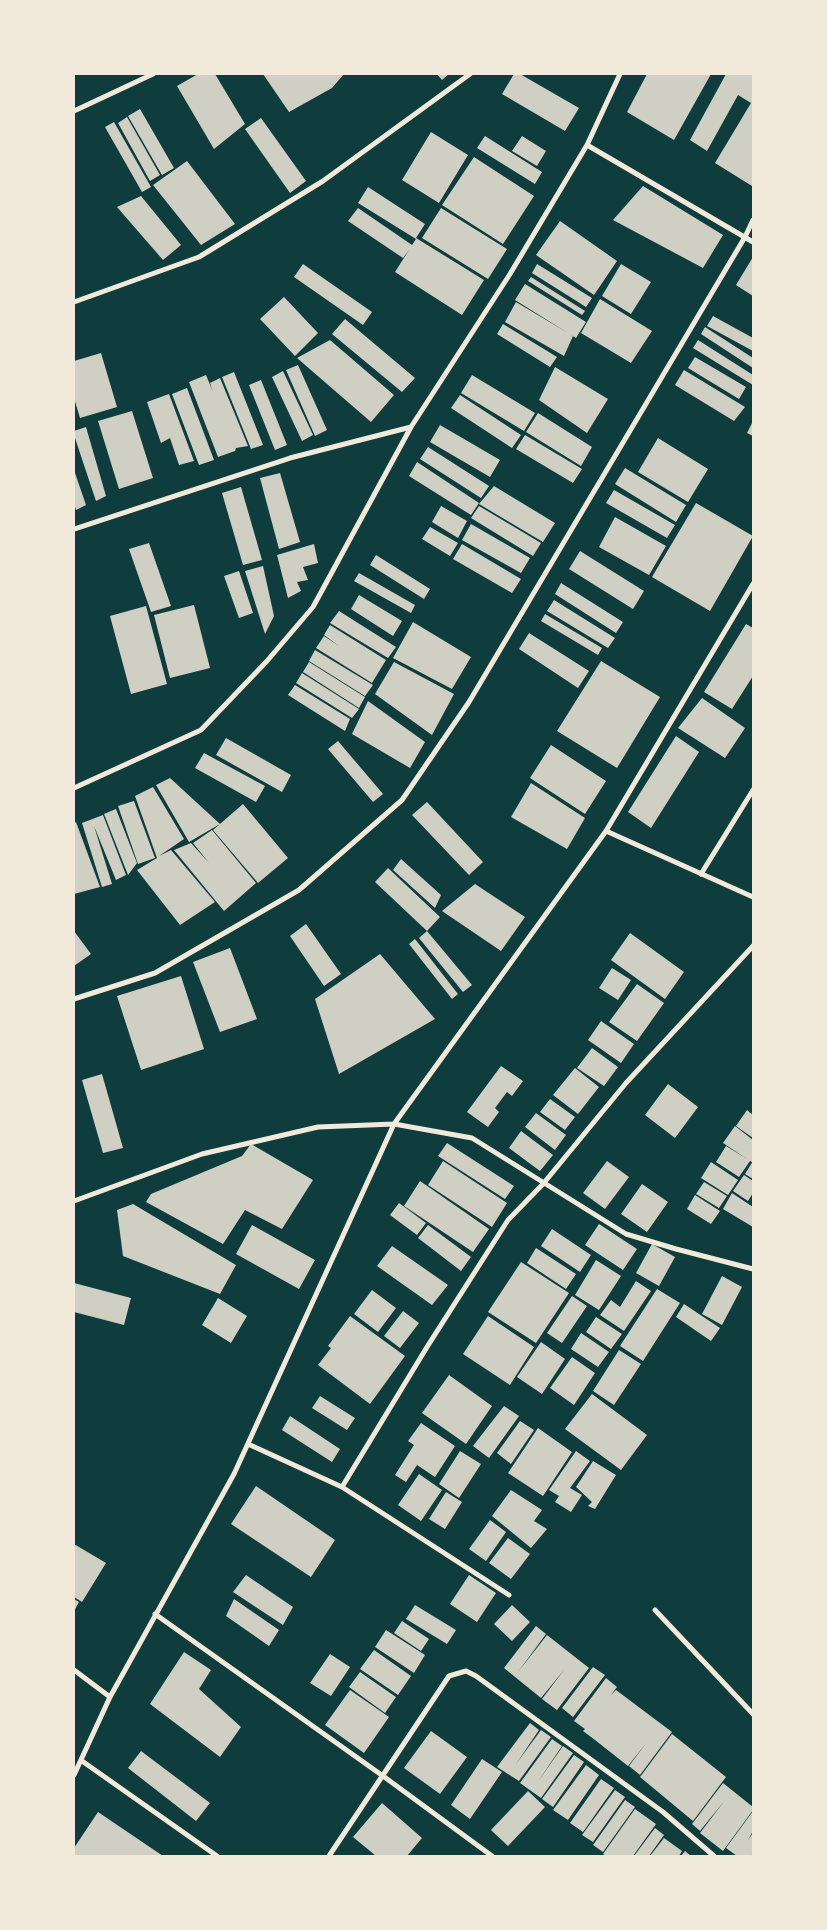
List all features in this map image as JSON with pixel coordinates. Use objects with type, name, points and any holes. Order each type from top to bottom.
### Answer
[{"type":"street","points":[[74,111],[153,74]]},
{"type":"street","points":[[74,302],[199,257],[323,181],[470,74]]},
{"type":"street","points":[[74,788],[201,730],[267,661],[313,607],[411,427],[510,274],[587,146],[620,74]]},
{"type":"street","points":[[587,146],[753,242]]},
{"type":"street","points":[[74,999],[156,974],[299,890],[402,800],[469,702],[745,237],[753,220]]},
{"type":"street","points":[[74,530],[290,458],[411,427]]},
{"type":"street","points":[[74,1775],[110,1697],[234,1474],[394,1124],[606,831],[753,584]]},
{"type":"street","points":[[701,874],[753,790]]},
{"type":"street","points":[[606,831],[753,897]]},
{"type":"street","points":[[342,1487],[508,1220],[542,1184],[626,1083],[753,946]]},
{"type":"street","points":[[74,1201],[202,1154],[318,1127],[394,1124],[472,1138],[542,1184],[626,1234],[753,1269]]},
{"type":"street","points":[[248,1444],[342,1487],[509,1595]]},
{"type":"street","points":[[656,1610],[753,1714]]},
{"type":"street","points":[[155,1614],[492,1856]]},
{"type":"street","points":[[74,1670],[110,1697]]},
{"type":"street","points":[[329,1856],[449,1676],[466,1672],[476,1676],[663,1812],[714,1856]]},
{"type":"street","points":[[82,1761],[217,1856]]},
{"type":"building","points":[[198,74],[215,74],[245,124],[214,149],[177,86]]},
{"type":"building","points":[[263,74],[344,74],[332,88],[289,112]]},
{"type":"building","points":[[437,74],[449,74],[442,80]]},
{"type":"building","points":[[514,74],[520,74],[579,108],[565,131],[502,94]]},
{"type":"building","points":[[647,74],[711,74],[674,140],[627,112]]},
{"type":"building","points":[[726,74],[753,74],[752,186],[715,163],[751,103],[738,95],[707,151],[690,140]]},
{"type":"building","points":[[140,109],[174,168],[162,175],[128,116]]},
{"type":"building","points":[[127,117],[160,175],[150,181],[118,123]]},
{"type":"building","points":[[261,118],[306,181],[290,193],[245,129]]},
{"type":"building","points":[[114,122],[151,187],[142,192],[105,127]]},
{"type":"building","points":[[431,132],[468,155],[439,203],[402,180]]},
{"type":"building","points":[[485,136],[542,172],[535,184],[477,148]]},
{"type":"building","points":[[522,136],[546,151],[537,166],[512,151]]},
{"type":"building","points":[[474,157],[534,196],[503,244],[442,205]]},
{"type":"building","points":[[187,161],[235,224],[201,245],[153,185]]},
{"type":"building","points":[[643,186],[723,235],[703,268],[613,220]]},
{"type":"building","points":[[368,187],[425,224],[416,238],[484,280],[462,315],[395,272],[409,250],[403,258],[348,221],[358,208],[412,245],[416,239],[358,203]]},
{"type":"building","points":[[141,196],[181,245],[163,260],[117,207]]},
{"type":"building","points":[[441,208],[507,249],[488,279],[422,238]]},
{"type":"building","points":[[560,221],[617,261],[594,295],[536,255]]},
{"type":"building","points":[[753,257],[753,296],[736,285]]},
{"type":"building","points":[[303,264],[372,312],[363,325],[294,277]]},
{"type":"building","points":[[537,264],[592,298],[586,307],[532,273]]},
{"type":"building","points":[[621,264],[651,282],[631,314],[602,296]]},
{"type":"building","points":[[531,277],[585,311],[582,315],[528,281]]},
{"type":"building","points":[[525,284],[586,322],[576,338],[515,300]]},
{"type":"building","points":[[284,297],[318,333],[295,356],[260,319]]},
{"type":"building","points":[[600,299],[652,331],[631,363],[581,333]]},
{"type":"building","points":[[516,302],[573,336],[564,356],[505,322]]},
{"type":"building","points":[[713,316],[753,338],[753,351],[707,326]]},
{"type":"building","points":[[345,319],[415,378],[402,392],[332,334]]},
{"type":"building","points":[[503,324],[557,357],[550,367],[497,334]]},
{"type":"building","points":[[705,327],[753,358],[753,368],[701,334]]},
{"type":"building","points":[[330,340],[394,395],[371,422],[297,358]]},
{"type":"building","points":[[698,340],[753,375],[753,385],[693,348]]},
{"type":"building","points":[[101,353],[117,407],[80,418],[74,398],[74,361]]},
{"type":"building","points":[[695,357],[746,387],[739,399],[688,368]]},
{"type":"building","points":[[298,365],[327,430],[315,436],[286,370]]},
{"type":"building","points":[[555,367],[608,399],[587,433],[539,400]]},
{"type":"building","points":[[684,370],[745,407],[734,421],[675,385]]},
{"type":"building","points":[[283,371],[313,435],[302,441],[272,377]]},
{"type":"building","points":[[234,372],[263,445],[251,449],[222,377]]},
{"type":"building","points":[[206,375],[213,392],[210,383],[220,378],[248,446],[236,448],[235,451],[218,457],[189,382]]},
{"type":"building","points":[[472,375],[535,413],[524,431],[461,393]]},
{"type":"building","points":[[261,380],[287,445],[275,450],[249,385]]},
{"type":"building","points":[[187,388],[214,460],[199,465],[172,394]]},
{"type":"building","points":[[169,394],[194,461],[179,465],[170,438],[161,443],[147,402]]},
{"type":"building","points":[[460,395],[521,435],[512,448],[451,408]]},
{"type":"building","points":[[132,411],[153,478],[119,489],[98,421]]},
{"type":"building","points":[[538,413],[592,447],[581,466],[526,432]]},
{"type":"building","points":[[753,421],[753,436],[747,433]]},
{"type":"building","points":[[440,425],[500,460],[490,477],[430,442]]},
{"type":"building","points":[[86,427],[106,496],[96,501],[74,435],[74,431]]},
{"type":"building","points":[[525,435],[582,469],[573,483],[516,449]]},
{"type":"building","points":[[658,438],[708,469],[688,502],[638,472]]},
{"type":"building","points":[[428,447],[489,486],[481,498],[420,459]]},
{"type":"building","points":[[417,462],[479,503],[471,515],[409,476]]},
{"type":"building","points":[[625,468],[686,505],[676,522],[615,484]]},
{"type":"building","points":[[74,470],[86,505],[76,510],[74,504]]},
{"type":"building","points":[[280,473],[300,542],[279,549],[260,478]]},
{"type":"building","points":[[494,486],[555,523],[543,542],[479,504]]},
{"type":"building","points":[[241,487],[262,560],[243,565],[222,493]]},
{"type":"building","points":[[614,490],[675,525],[667,538],[606,503]]},
{"type":"building","points":[[696,503],[753,536],[710,611],[652,577]]},
{"type":"building","points":[[441,506],[467,521],[458,538],[432,522]]},
{"type":"building","points":[[479,506],[541,543],[533,556],[471,518]]},
{"type":"building","points":[[615,517],[666,546],[649,575],[599,547]]},
{"type":"building","points":[[471,524],[530,558],[521,573],[462,540]]},
{"type":"building","points":[[430,527],[458,543],[450,556],[422,539]]},
{"type":"building","points":[[149,543],[171,606],[151,612],[129,549]]},
{"type":"building","points":[[314,544],[318,563],[303,567],[308,580],[297,582],[301,591],[288,598],[277,555]]},
{"type":"building","points":[[462,544],[521,579],[512,593],[453,559]]},
{"type":"building","points":[[580,551],[644,591],[633,609],[569,569]]},
{"type":"building","points":[[376,555],[430,589],[424,599],[370,565]]},
{"type":"building","points":[[263,566],[274,616],[265,634],[245,571]]},
{"type":"building","points":[[239,571],[253,613],[239,618],[224,576]]},
{"type":"building","points":[[359,573],[415,605],[411,613],[354,581]]},
{"type":"building","points":[[561,583],[623,622],[616,633],[555,594]]},
{"type":"building","points":[[359,595],[402,621],[393,636],[351,609]]},
{"type":"building","points":[[554,600],[615,638],[608,648],[547,611]]},
{"type":"building","points":[[194,605],[210,668],[170,678],[154,615]]},
{"type":"building","points":[[146,606],[167,684],[131,694],[110,616]]},
{"type":"building","points":[[339,611],[396,647],[388,658],[330,623]]},
{"type":"building","points":[[545,614],[602,648],[598,655],[541,621]]},
{"type":"building","points":[[413,622],[471,657],[452,689],[393,658]]},
{"type":"building","points":[[746,624],[753,628],[753,676],[732,709],[704,692]]},
{"type":"building","points":[[330,625],[386,660],[372,683],[316,648],[324,636],[339,646],[324,635]]},
{"type":"building","points":[[529,633],[589,671],[578,688],[519,649]]},
{"type":"building","points":[[315,650],[373,685],[365,696],[309,661]]},
{"type":"building","points":[[601,661],[660,697],[617,768],[557,731]]},
{"type":"building","points":[[309,662],[365,697],[359,708],[303,672]]},
{"type":"building","points":[[394,662],[454,694],[432,735],[375,694]]},
{"type":"building","points":[[302,673],[359,709],[352,718],[296,683]]},
{"type":"building","points":[[295,685],[350,719],[345,731],[288,695]]},
{"type":"building","points":[[702,698],[745,728],[725,758],[678,728]]},
{"type":"building","points":[[368,701],[425,742],[410,768],[352,734]]},
{"type":"building","points":[[676,736],[699,752],[651,828],[628,812]]},
{"type":"building","points":[[226,738],[291,775],[282,792],[216,755]]},
{"type":"building","points":[[338,741],[383,794],[373,802],[328,749]]},
{"type":"building","points":[[551,745],[606,781],[585,814],[530,778]]},
{"type":"building","points":[[204,753],[265,786],[256,802],[195,768]]},
{"type":"building","points":[[170,778],[220,824],[189,842],[156,785]]},
{"type":"building","points":[[531,783],[585,818],[567,849],[511,817]]},
{"type":"building","points":[[153,787],[184,839],[159,856],[171,850],[215,902],[180,925],[137,870],[157,858],[135,796]]},
{"type":"building","points":[[134,801],[155,858],[138,864],[118,806]]},
{"type":"building","points":[[427,802],[483,862],[469,875],[412,815]]},
{"type":"building","points":[[243,804],[288,858],[258,883],[213,830]]},
{"type":"building","points":[[116,809],[137,863],[128,875],[104,814]]},
{"type":"building","points":[[103,815],[126,875],[116,880],[94,826],[112,884],[102,887],[82,823]]},
{"type":"building","points":[[76,822],[100,887],[74,894],[74,823]]},
{"type":"building","points":[[212,830],[256,883],[224,911],[174,850],[191,843],[209,863],[193,843]]},
{"type":"building","points":[[401,859],[441,895],[435,908],[393,870]]},
{"type":"building","points":[[388,868],[440,917],[427,931],[375,882]]},
{"type":"building","points":[[475,884],[525,917],[501,951],[442,911]]},
{"type":"building","points":[[306,924],[341,974],[324,986],[290,936]]},
{"type":"building","points":[[74,931],[91,954],[74,966]]},
{"type":"building","points":[[427,931],[472,985],[463,992],[419,938]]},
{"type":"building","points":[[630,933],[684,972],[665,999],[611,960]]},
{"type":"building","points":[[415,939],[458,994],[452,999],[409,944]]},
{"type":"building","points":[[230,948],[257,1019],[220,1032],[193,962]]},
{"type":"building","points":[[380,954],[435,1019],[339,1074],[315,999]]},
{"type":"building","points":[[612,968],[631,980],[618,1000],[599,988]]},
{"type":"building","points":[[181,976],[204,1049],[141,1070],[117,996]]},
{"type":"building","points":[[637,984],[664,1003],[637,1041],[609,1022]]},
{"type":"building","points":[[601,1021],[634,1044],[621,1063],[588,1040]]},
{"type":"building","points":[[592,1048],[618,1067],[604,1086],[577,1068]]},
{"type":"building","points":[[501,1066],[523,1081],[512,1096],[507,1092],[495,1108],[499,1112],[488,1127],[467,1112]]},
{"type":"building","points":[[575,1068],[599,1087],[578,1114],[553,1095]]},
{"type":"building","points":[[102,1074],[123,1148],[103,1153],[82,1080]]},
{"type":"building","points":[[668,1084],[698,1107],[675,1138],[645,1115]]},
{"type":"building","points":[[550,1099],[575,1117],[565,1130],[540,1112]]},
{"type":"building","points":[[747,1110],[753,1115],[753,1138],[736,1126]]},
{"type":"building","points":[[536,1113],[566,1135],[555,1150],[525,1127]]},
{"type":"building","points":[[735,1126],[753,1140],[753,1160],[752,1162],[750,1161],[739,1177],[716,1162],[726,1146],[747,1159],[723,1143]]},
{"type":"building","points":[[521,1131],[553,1155],[540,1171],[509,1148]]},
{"type":"building","points":[[447,1143],[514,1186],[505,1199],[438,1156]]},
{"type":"building","points":[[251,1144],[313,1180],[282,1229],[245,1210],[223,1244],[146,1202],[151,1194],[242,1156]]},
{"type":"building","points":[[443,1161],[507,1203],[492,1227],[428,1185]]},
{"type":"building","points":[[607,1161],[629,1177],[605,1209],[583,1193]]},
{"type":"building","points":[[753,1161],[753,1179],[745,1174]]},
{"type":"building","points":[[711,1162],[738,1180],[728,1195],[701,1178]]},
{"type":"building","points":[[744,1175],[753,1181],[753,1193],[748,1201],[733,1191]]},
{"type":"building","points":[[420,1181],[489,1229],[473,1252],[404,1206]]},
{"type":"building","points":[[704,1182],[727,1196],[719,1208],[696,1194]]},
{"type":"building","points":[[642,1184],[668,1202],[647,1232],[621,1214]]},
{"type":"building","points":[[732,1193],[753,1207],[753,1227],[723,1209]]},
{"type":"building","points":[[695,1195],[720,1211],[711,1224],[687,1209]]},
{"type":"building","points":[[399,1203],[426,1223],[417,1235],[390,1215]]},
{"type":"building","points":[[133,1204],[236,1265],[220,1294],[123,1256],[117,1210]]},
{"type":"building","points":[[599,1224],[637,1249],[623,1270],[585,1245]]},
{"type":"building","points":[[252,1225],[315,1260],[299,1289],[236,1254]]},
{"type":"building","points":[[428,1225],[471,1257],[461,1271],[418,1238]]},
{"type":"building","points":[[552,1229],[591,1255],[580,1272],[541,1246]]},
{"type":"building","points":[[652,1244],[675,1257],[659,1286],[636,1273]]},
{"type":"building","points":[[392,1246],[448,1285],[432,1305],[377,1266]]},
{"type":"building","points":[[536,1248],[576,1274],[566,1289],[527,1263]]},
{"type":"building","points":[[596,1260],[621,1276],[599,1310],[575,1295]]},
{"type":"building","points":[[521,1262],[569,1293],[536,1343],[488,1312]]},
{"type":"building","points":[[722,1276],[742,1287],[722,1325],[702,1314]]},
{"type":"building","points":[[636,1281],[651,1291],[624,1331],[600,1315],[611,1300],[620,1307]]},
{"type":"building","points":[[74,1283],[131,1298],[124,1325],[74,1312]]},
{"type":"building","points":[[657,1289],[680,1303],[643,1361],[620,1346]]},
{"type":"building","points":[[372,1290],[396,1308],[378,1332],[354,1314]]},
{"type":"building","points":[[572,1296],[587,1306],[562,1343],[547,1333]]},
{"type":"building","points":[[218,1298],[247,1316],[231,1343],[202,1325]]},
{"type":"building","points":[[684,1304],[720,1328],[711,1341],[676,1317]]},
{"type":"building","points":[[403,1311],[419,1323],[400,1348],[384,1336]]},
{"type":"building","points":[[350,1316],[405,1356],[370,1404],[318,1365],[331,1348],[328,1346]]},
{"type":"building","points":[[488,1316],[534,1347],[510,1385],[463,1354]]},
{"type":"building","points":[[596,1317],[622,1334],[611,1349],[586,1332]]},
{"type":"building","points":[[581,1333],[609,1352],[598,1367],[571,1349]]},
{"type":"building","points":[[541,1342],[565,1359],[542,1394],[517,1377]]},
{"type":"building","points":[[619,1350],[641,1364],[614,1405],[593,1391]]},
{"type":"building","points":[[572,1357],[595,1373],[574,1405],[550,1388]]},
{"type":"building","points":[[449,1375],[492,1406],[466,1444],[422,1413]]},
{"type":"building","points":[[592,1394],[647,1435],[621,1470],[565,1429]]},
{"type":"building","points":[[320,1396],[355,1418],[347,1430],[312,1408]]},
{"type":"building","points":[[504,1406],[519,1416],[489,1458],[473,1446]]},
{"type":"building","points":[[290,1416],[340,1449],[332,1462],[282,1430]]},
{"type":"building","points":[[520,1421],[534,1430],[511,1464],[497,1453]]},
{"type":"building","points":[[421,1423],[455,1446],[435,1477],[417,1465],[406,1482],[395,1475],[414,1445],[408,1441]]},
{"type":"building","points":[[538,1428],[572,1452],[543,1496],[508,1473]]},
{"type":"building","points":[[460,1451],[481,1464],[459,1498],[439,1484]]},
{"type":"building","points":[[576,1451],[590,1461],[570,1488],[582,1495],[571,1512],[555,1502],[559,1496],[549,1490]]},
{"type":"building","points":[[593,1461],[616,1475],[595,1509],[588,1506],[592,1502],[576,1487]]},
{"type":"building","points":[[419,1474],[442,1490],[421,1521],[398,1505]]},
{"type":"building","points":[[256,1486],[335,1540],[311,1577],[231,1524]]},
{"type":"building","points":[[511,1490],[542,1510],[534,1521],[547,1529],[531,1548],[492,1516]]},
{"type":"building","points":[[446,1492],[462,1502],[445,1529],[429,1519]]},
{"type":"building","points":[[490,1520],[506,1532],[486,1561],[469,1549]]},
{"type":"building","points":[[508,1538],[530,1554],[511,1579],[489,1563]]},
{"type":"building","points":[[74,1544],[106,1563],[82,1602],[74,1597]]},
{"type":"building","points":[[246,1575],[293,1607],[283,1625],[233,1592]]},
{"type":"building","points":[[469,1575],[496,1593],[477,1622],[450,1604]]},
{"type":"building","points":[[74,1599],[79,1602],[74,1611]]},
{"type":"building","points":[[234,1599],[279,1630],[269,1646],[226,1616]]},
{"type":"building","points":[[415,1605],[456,1630],[447,1644],[406,1619]]},
{"type":"building","points":[[512,1605],[530,1622],[512,1641],[494,1624]]},
{"type":"building","points":[[402,1621],[429,1639],[421,1651],[394,1633]]},
{"type":"building","points":[[536,1626],[546,1634],[518,1672],[547,1635],[589,1668],[557,1710],[542,1699],[564,1670],[541,1698],[504,1668]]},
{"type":"building","points":[[386,1630],[425,1655],[414,1673],[375,1647]]},
{"type":"building","points":[[374,1650],[411,1676],[398,1695],[360,1669]]},
{"type":"building","points":[[184,1652],[211,1670],[199,1689],[241,1727],[220,1757],[150,1704]]},
{"type":"building","points":[[330,1654],[350,1667],[331,1696],[310,1683]]},
{"type":"building","points":[[593,1667],[605,1675],[573,1717],[562,1708]]},
{"type":"building","points":[[360,1672],[396,1697],[385,1713],[349,1687]]},
{"type":"building","points":[[606,1678],[617,1687],[611,1695],[616,1690],[672,1732],[640,1775],[629,1766],[647,1742],[628,1766],[583,1731],[585,1729],[574,1721]]},
{"type":"building","points":[[350,1690],[389,1717],[364,1753],[325,1725]]},
{"type":"building","points":[[530,1723],[539,1730],[516,1764],[541,1730],[551,1737],[519,1781],[497,1767]]},
{"type":"building","points":[[431,1731],[467,1757],[440,1794],[404,1768]]},
{"type":"building","points":[[672,1734],[726,1777],[693,1821],[640,1777]]},
{"type":"building","points":[[552,1739],[562,1746],[537,1783],[563,1746],[573,1753],[541,1798],[520,1783]]},
{"type":"building","points":[[141,1751],[210,1803],[196,1821],[128,1768]]},
{"type":"building","points":[[574,1755],[584,1762],[553,1807],[542,1799]]},
{"type":"building","points":[[482,1759],[502,1772],[470,1819],[451,1805]]},
{"type":"building","points":[[586,1765],[599,1775],[568,1820],[553,1810]]},
{"type":"building","points":[[601,1779],[614,1788],[583,1832],[570,1823]]},
{"type":"building","points":[[723,1783],[753,1807],[753,1810],[723,1851],[700,1833],[725,1800],[700,1831],[692,1824]]},
{"type":"building","points":[[615,1790],[625,1797],[593,1842],[582,1835]]},
{"type":"building","points":[[528,1791],[545,1807],[508,1846],[491,1830]]},
{"type":"building","points":[[625,1800],[635,1807],[603,1852],[593,1845]]},
{"type":"building","points":[[382,1803],[422,1838],[407,1856],[376,1856],[353,1837]]},
{"type":"building","points":[[635,1809],[656,1824],[633,1856],[606,1856],[603,1854]]},
{"type":"building","points":[[753,1811],[753,1831],[748,1840],[753,1833],[753,1853],[751,1856],[737,1856],[726,1848]]},
{"type":"building","points":[[98,1812],[163,1856],[74,1856],[74,1848]]},
{"type":"building","points":[[655,1828],[664,1835],[649,1856],[634,1856]]},
{"type":"building","points":[[664,1838],[682,1851],[679,1856],[650,1856]]},
{"type":"building","points":[[685,1851],[691,1856],[681,1856]]}]
